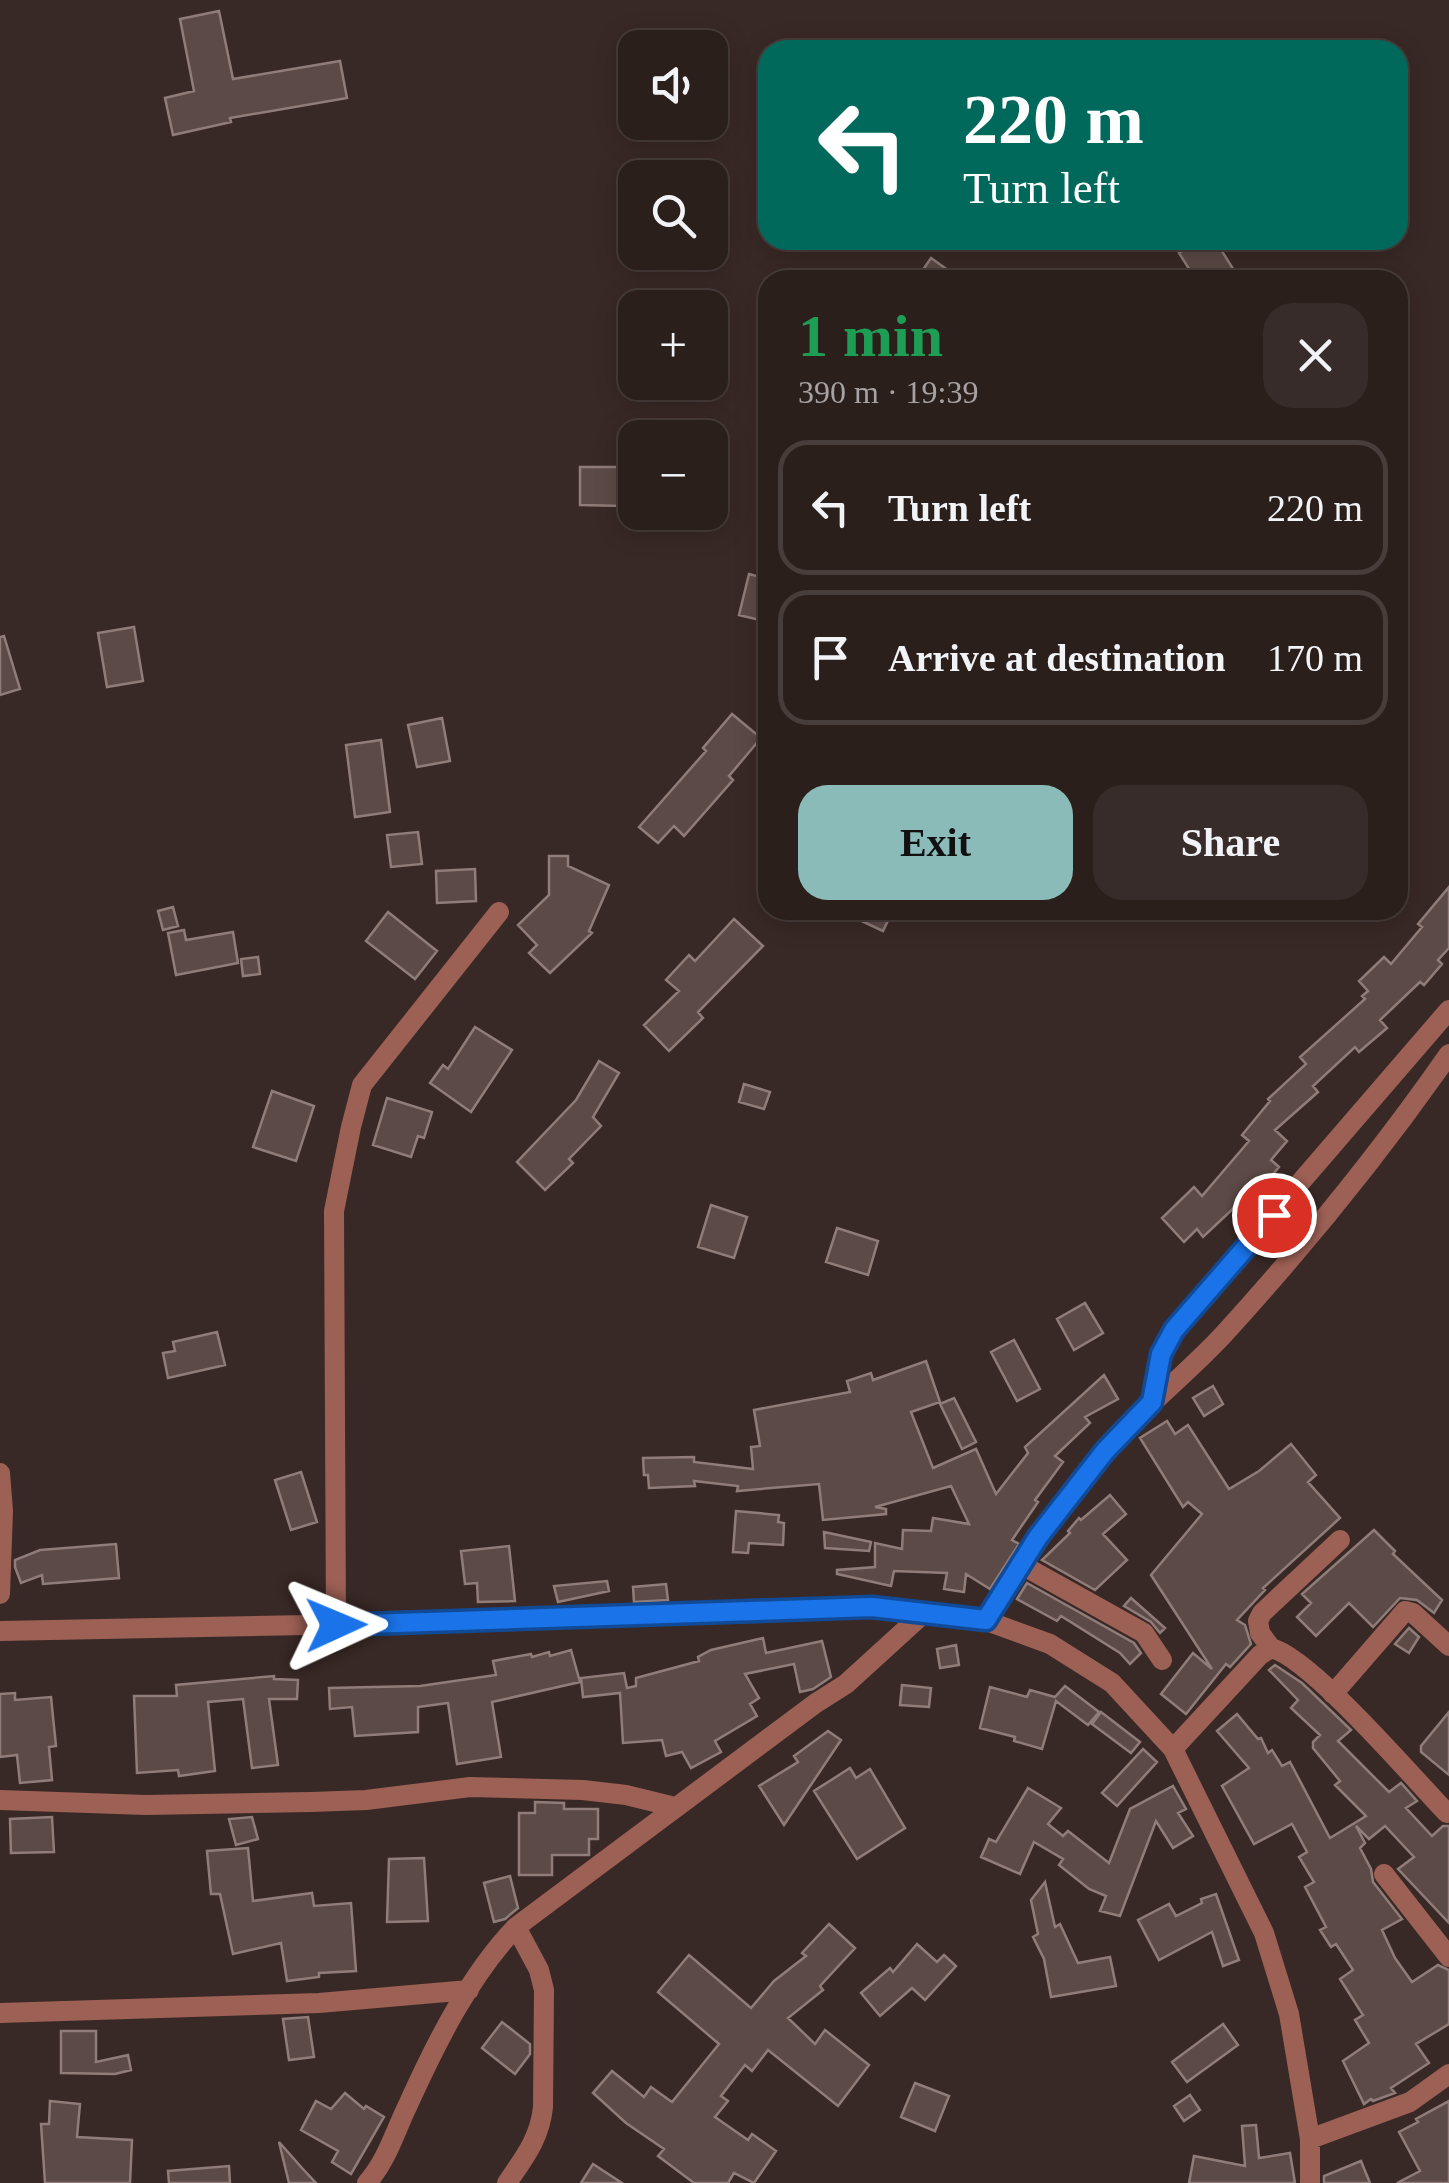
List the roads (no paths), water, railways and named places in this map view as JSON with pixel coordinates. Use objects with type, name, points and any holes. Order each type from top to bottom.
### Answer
[{"type":"street","points":[[336,1625],[334,1211],[351,1127],[362,1085],[499,912]]},
{"type":"street","points":[[1152,1402],[1161,1354],[1174,1330],[1449,1010]]},
{"type":"street","points":[[986,1620],[1038,1537],[1105,1451],[1222,1337],[1387,1143],[1449,1054]]},
{"type":"street","points":[[0,1473],[0,1594]]},
{"type":"street","points":[[1340,1540],[1262,1612],[1258,1620],[1260,1634],[1271,1648],[1284,1651],[1333,1694],[1446,1814]]},
{"type":"street","points":[[1022,1565],[1144,1633],[1162,1660]]},
{"type":"street","points":[[0,1631],[336,1625],[872,1607],[986,1620],[1050,1644],[1112,1683],[1173,1749],[1264,1933],[1289,2014],[1310,2139],[1310,2183]]},
{"type":"street","points":[[367,2183],[383,2162],[430,2061],[469,1990],[496,1948],[516,1927],[846,1684],[925,1612]]},
{"type":"street","points":[[1333,1694],[1405,1612],[1413,1613],[1449,1646]]},
{"type":"street","points":[[1173,1749],[1271,1648]]},
{"type":"street","points":[[0,1800],[146,1805],[311,1802],[366,1800],[470,1787],[626,1794],[675,1807]]},
{"type":"street","points":[[1384,1874],[1449,1957]]},
{"type":"street","points":[[507,2183],[532,2147],[544,2108],[544,1990],[539,1970],[516,1927]]},
{"type":"street","points":[[0,2013],[319,2004],[469,1990]]},
{"type":"street","points":[[1310,2139],[1410,2102],[1449,2074]]}]
